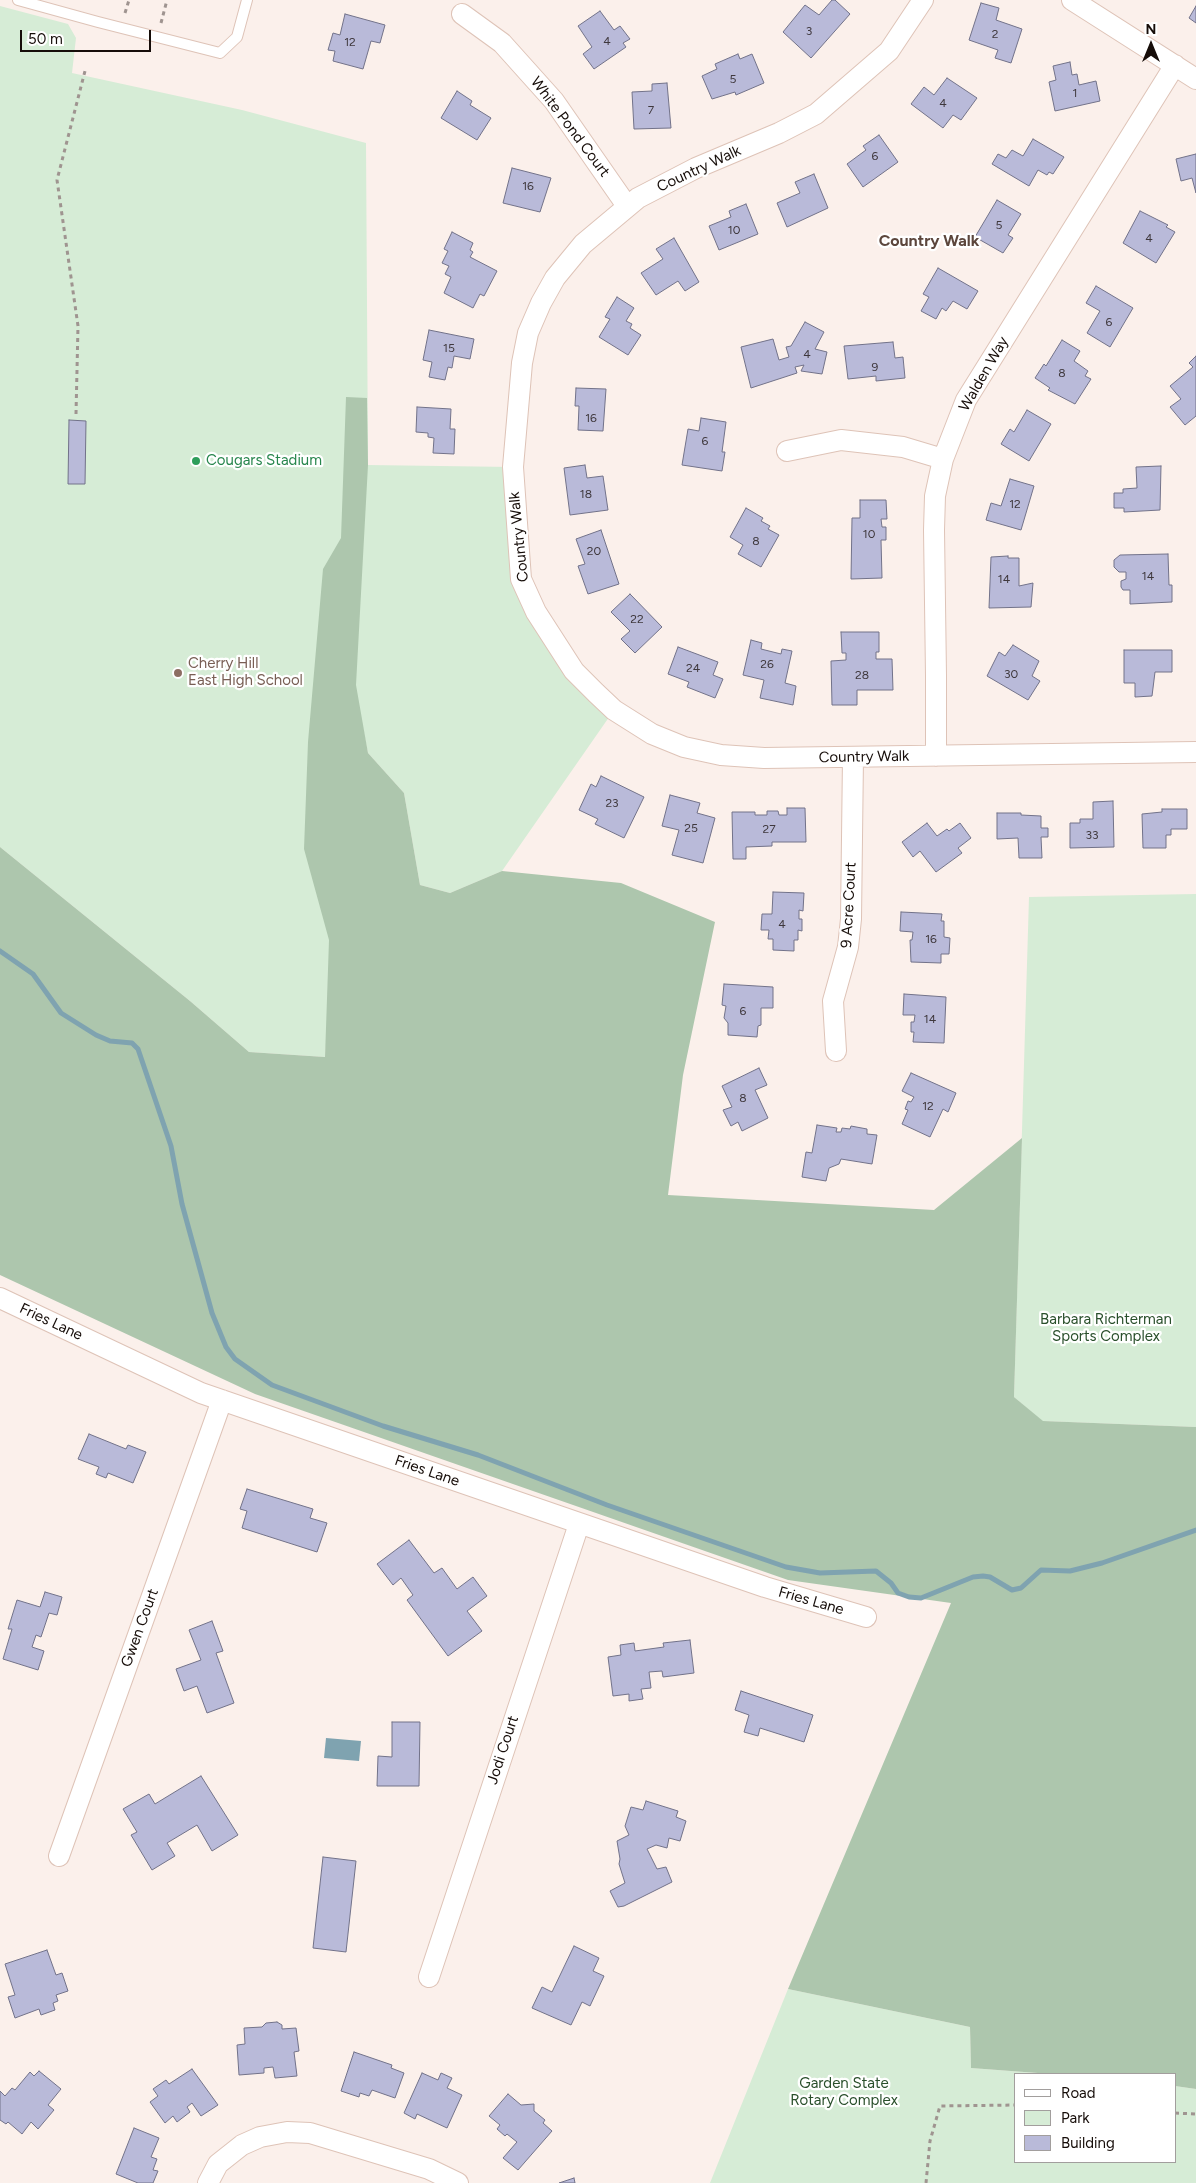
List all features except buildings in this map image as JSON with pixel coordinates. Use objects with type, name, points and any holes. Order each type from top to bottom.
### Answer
[{"type":"street","name":"Country Walk","points":[[923,0],[889,51],[816,114],[779,133],[696,168],[638,198],[584,244],[556,278],[541,303],[528,333],[522,363],[513,467],[521,579],[536,612],[574,671],[614,710],[652,734],[684,747],[722,755],[764,758],[1196,752]]},
{"type":"street","points":[[1072,0],[1196,79]]},
{"type":"street","name":"White Pond Court","points":[[462,14],[502,43],[554,101],[627,206]]},
{"type":"street","name":"Walden Way","points":[[936,756],[934,530],[935,496],[943,459],[966,400],[1175,66]]},
{"type":"street","points":[[787,451],[841,440],[903,447],[943,459]]},
{"type":"street","name":"9 Acre Court","points":[[836,1052],[833,1000],[848,947],[851,920],[854,757]]},
{"type":"street","name":"Fries Lane","points":[[0,1298],[201,1393],[765,1587],[866,1617]]},
{"type":"street","name":"Gwen Court","points":[[59,1856],[222,1400]]},
{"type":"street","name":"Jodi Court","points":[[429,1977],[579,1524]]},
{"type":"street","points":[[208,2183],[218,2164],[242,2145],[260,2137],[288,2132],[310,2133],[429,2169],[458,2183]]},
{"type":"lane","points":[[18,0],[220,53],[237,37],[248,0]]},
{"type":"path","points":[[125,13],[129,0]]},
{"type":"path","points":[[161,23],[167,0]]},
{"type":"path","points":[[76,414],[78,326],[57,180],[85,71]]},
{"type":"path","points":[[926,2183],[930,2141],[940,2106],[1014,2105]]},
{"type":"path","points":[[1176,2113],[1196,2114]]},
{"type":"green space","name":"Cherry Hill East High School","points":[[0,6],[68,24],[76,38],[72,73],[242,110],[366,143],[368,465],[513,467],[536,612],[614,710],[502,871],[450,893],[420,885],[404,793],[368,753],[355,688],[325,1057],[249,1052],[190,1001],[0,847]]},
{"type":"green space","points":[[346,397],[367,398],[368,465],[356,685],[368,753],[404,793],[420,885],[450,893],[502,871],[621,883],[715,922],[683,1075],[668,1195],[934,1210],[1022,1138],[1014,1397],[1043,1421],[1196,1427],[1196,2089],[1176,2086],[1176,2073],[1038,2073],[971,2068],[970,2027],[788,1989],[951,1603],[788,1580],[255,1394],[0,1275],[0,847],[190,1001],[249,1052],[325,1057],[329,940],[304,849],[308,742],[323,569],[341,538]]},
{"type":"green space","name":"Barbara Richterman Sports Complex","points":[[1196,894],[1196,1427],[1042,1421],[1014,1397],[1029,897]]},
{"type":"green space","name":"Garden State Rotary Complex","points":[[788,1989],[970,2027],[971,2068],[1038,2073],[1014,2073],[1014,2163],[1176,2163],[1176,2086],[1196,2089],[1196,2183],[710,2183]]},
{"type":"water","points":[[326,1738],[361,1741],[359,1761],[324,1758]]},
{"type":"waterway","points":[[0,951],[33,974],[61,1013],[96,1035],[110,1041],[132,1043],[138,1049],[171,1146],[182,1204],[212,1313],[226,1347],[235,1359],[272,1385],[383,1426],[478,1455],[607,1505],[786,1567],[820,1573],[876,1571],[891,1583],[898,1593],[909,1597],[921,1598],[973,1577],[983,1576],[990,1577],[1012,1590],[1021,1588],[1041,1570],[1070,1571],[1102,1563],[1196,1530]]},
{"type":"place","name":"Cougars Stadium","points":[[196,461]]},
{"type":"place","name":"Cherry Hill East High School","points":[[178,673]]},
{"type":"district","name":"Country Walk","points":[[929,241]]}]
